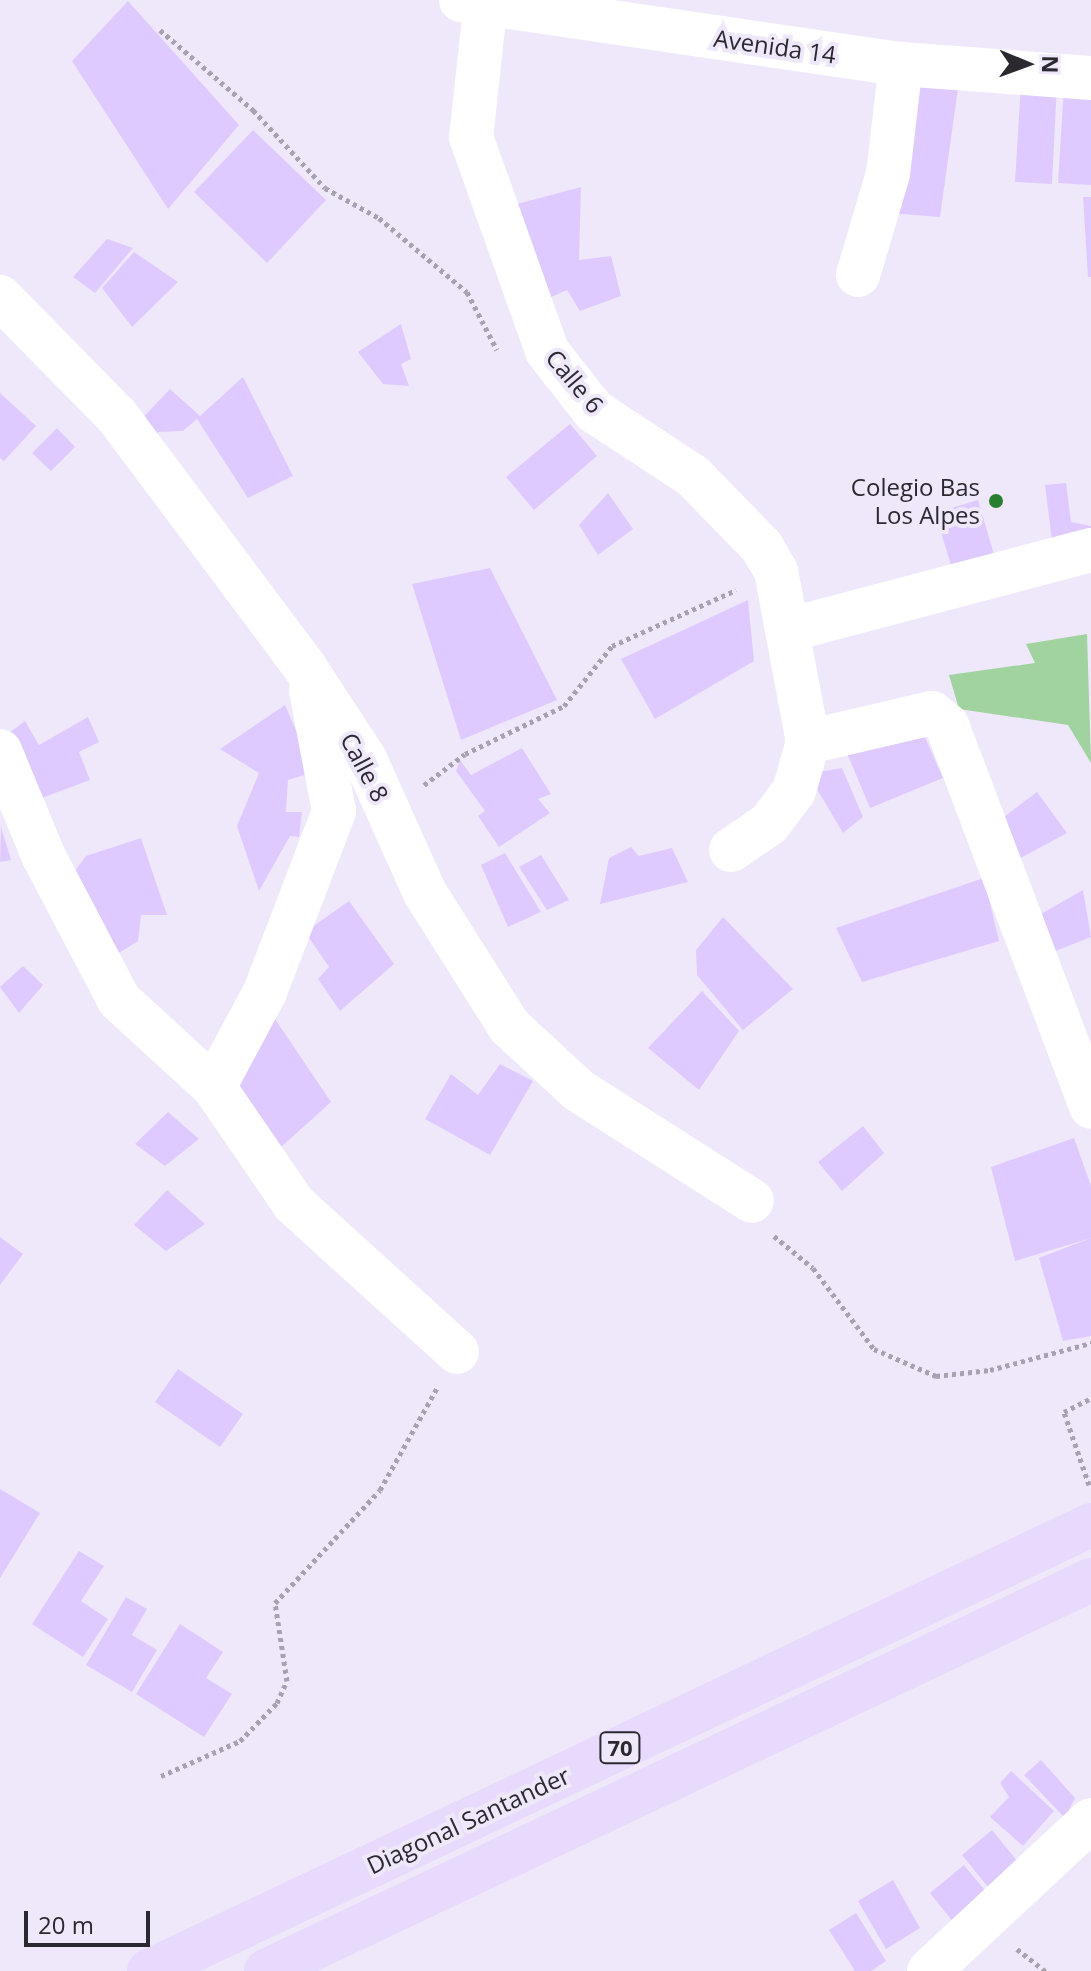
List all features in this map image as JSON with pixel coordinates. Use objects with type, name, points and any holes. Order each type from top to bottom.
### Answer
[{"type":"main road","name":"Diagonal Santander","points":[[149,1971],[1091,1525]]},
{"type":"main road","name":"Diagonal Santander","points":[[266,1971],[1091,1580]]},
{"type":"street","name":"Avenida 14","points":[[477,2],[901,64],[1091,78]]},
{"type":"street","name":"Calle 6","points":[[477,2],[471,137],[547,351],[594,411],[693,476],[776,571],[808,742]]},
{"type":"street","points":[[858,275],[888,174],[901,64]]},
{"type":"street","name":"Calle 8","points":[[0,297],[117,416],[306,669],[365,759],[425,893],[509,1026],[578,1090],[752,1201]]},
{"type":"street","points":[[788,630],[1091,550]]},
{"type":"street","points":[[214,1087],[265,992],[334,811],[306,669]]},
{"type":"street","points":[[731,850],[769,824],[794,791],[808,742],[932,713],[947,725],[1091,1107]]},
{"type":"street","points":[[0,751],[44,857],[119,1000],[214,1087],[294,1204],[457,1352]]},
{"type":"street","points":[[929,1971],[1091,1820]]},
{"type":"path","points":[[160,30],[253,110],[325,188],[379,218],[467,292],[503,361]]},
{"type":"path","points":[[389,812],[465,754],[564,706],[612,646],[776,571]]},
{"type":"path","points":[[752,1201],[781,1248],[813,1268],[874,1349],[936,1376],[1091,1343]]},
{"type":"path","points":[[161,1776],[240,1741],[277,1703],[287,1681],[275,1603],[380,1490],[457,1352]]},
{"type":"path","points":[[1091,1398],[1064,1412],[1091,1490]]},
{"type":"green space","points":[[1087,634],[1091,763],[1068,725],[959,709],[949,675],[1035,663],[1026,644]]},
{"type":"building","points":[[128,1],[239,125],[168,209],[72,61]]},
{"type":"building","points":[[913,76],[959,81],[940,217],[889,213]]},
{"type":"building","points":[[1021,82],[1057,84],[1052,184],[1015,182]]},
{"type":"building","points":[[1064,87],[1091,90],[1091,185],[1058,183]]},
{"type":"building","points":[[253,130],[326,200],[267,263],[194,192]]},
{"type":"building","points":[[581,187],[579,260],[611,256],[621,296],[580,311],[567,290],[547,299],[517,204]]},
{"type":"building","points":[[1083,197],[1091,197],[1091,277],[1088,277]]},
{"type":"building","points":[[107,239],[133,248],[95,293],[73,277]]},
{"type":"building","points":[[134,252],[178,282],[132,327],[102,288]]},
{"type":"building","points":[[401,324],[411,359],[401,364],[409,386],[383,384],[358,352]]},
{"type":"building","points":[[243,377],[293,476],[248,498],[197,419],[183,431],[158,432],[156,459],[134,427],[170,389],[200,416]]},
{"type":"building","points":[[0,393],[36,426],[4,461],[0,458]]},
{"type":"building","points":[[570,424],[597,456],[534,510],[506,477]]},
{"type":"building","points":[[57,428],[75,447],[51,471],[32,453]]},
{"type":"building","points":[[1066,483],[1071,522],[1091,526],[1091,537],[1052,541],[1045,485]]},
{"type":"building","points":[[608,493],[633,529],[598,555],[579,525]]},
{"type":"building","points":[[978,500],[998,568],[951,565],[935,513]]},
{"type":"building","points":[[490,568],[557,700],[461,740],[412,584]]},
{"type":"building","points":[[748,600],[754,661],[655,719],[621,659]]},
{"type":"building","points":[[285,705],[314,772],[288,780],[286,812],[302,812],[299,837],[290,836],[259,891],[237,826],[259,773],[220,749]]},
{"type":"building","points":[[88,717],[99,742],[79,752],[90,780],[39,799],[9,733],[25,721],[39,745]]},
{"type":"building","points":[[924,735],[943,778],[870,808],[847,753]]},
{"type":"building","points":[[522,748],[551,794],[538,799],[550,813],[499,847],[478,816],[485,811],[456,771],[460,760],[471,775]]},
{"type":"building","points":[[842,768],[863,817],[843,833],[808,774]]},
{"type":"building","points":[[1037,792],[1067,833],[1015,861],[1001,819]]},
{"type":"building","points":[[1,827],[11,860],[0,862]]},
{"type":"building","points":[[141,838],[167,915],[141,915],[138,941],[106,961],[71,876],[86,856]]},
{"type":"building","points":[[631,847],[639,856],[672,848],[688,882],[600,904],[609,858]]},
{"type":"building","points":[[505,853],[541,912],[508,927],[481,865]]},
{"type":"building","points":[[541,855],[569,900],[547,910],[519,867]]},
{"type":"building","points":[[984,878],[999,941],[862,982],[836,928]]},
{"type":"building","points":[[1083,890],[1091,937],[1053,952],[1041,914]]},
{"type":"building","points":[[349,901],[394,964],[340,1011],[318,979],[329,967],[305,932]]},
{"type":"building","points":[[723,917],[793,989],[743,1030],[697,975],[696,950]]},
{"type":"building","points":[[23,966],[43,985],[19,1013],[0,987]]},
{"type":"building","points":[[702,991],[739,1031],[699,1090],[648,1048]]},
{"type":"building","points":[[271,1013],[331,1102],[269,1158],[223,1088]]},
{"type":"building","points":[[500,1064],[533,1081],[490,1155],[425,1119],[451,1074],[478,1095]]},
{"type":"building","points":[[168,1112],[199,1139],[165,1166],[135,1144]]},
{"type":"building","points":[[863,1126],[884,1153],[842,1191],[818,1162]]},
{"type":"building","points":[[1074,1138],[1091,1186],[1091,1238],[1015,1261],[991,1167]]},
{"type":"building","points":[[167,1190],[205,1224],[166,1251],[134,1225]]},
{"type":"building","points":[[0,1237],[23,1254],[0,1285]]},
{"type":"building","points":[[1091,1238],[1091,1336],[1063,1341],[1039,1258]]},
{"type":"building","points":[[178,1369],[243,1414],[220,1447],[155,1402]]},
{"type":"building","points":[[0,1489],[40,1513],[0,1578]]},
{"type":"building","points":[[79,1551],[104,1566],[81,1601],[108,1619],[83,1657],[32,1624]]},
{"type":"building","points":[[126,1597],[147,1609],[132,1635],[157,1650],[132,1692],[86,1665]]},
{"type":"building","points":[[180,1624],[223,1652],[206,1678],[232,1694],[204,1737],[136,1694]]},
{"type":"building","points":[[1041,1760],[1075,1798],[1065,1818],[1024,1775]]},
{"type":"building","points":[[1011,1771],[1054,1811],[1023,1846],[990,1817],[1009,1797],[1000,1783]]},
{"type":"building","points":[[992,1830],[1018,1862],[988,1887],[962,1855]]},
{"type":"building","points":[[964,1865],[988,1894],[954,1923],[930,1893]]},
{"type":"building","points":[[893,1880],[920,1928],[886,1949],[858,1901]]},
{"type":"building","points":[[856,1913],[886,1961],[871,1971],[855,1971],[829,1930]]},
{"type":"place","name":"Colegio Bas Los Alpes","points":[[996,501]]}]
